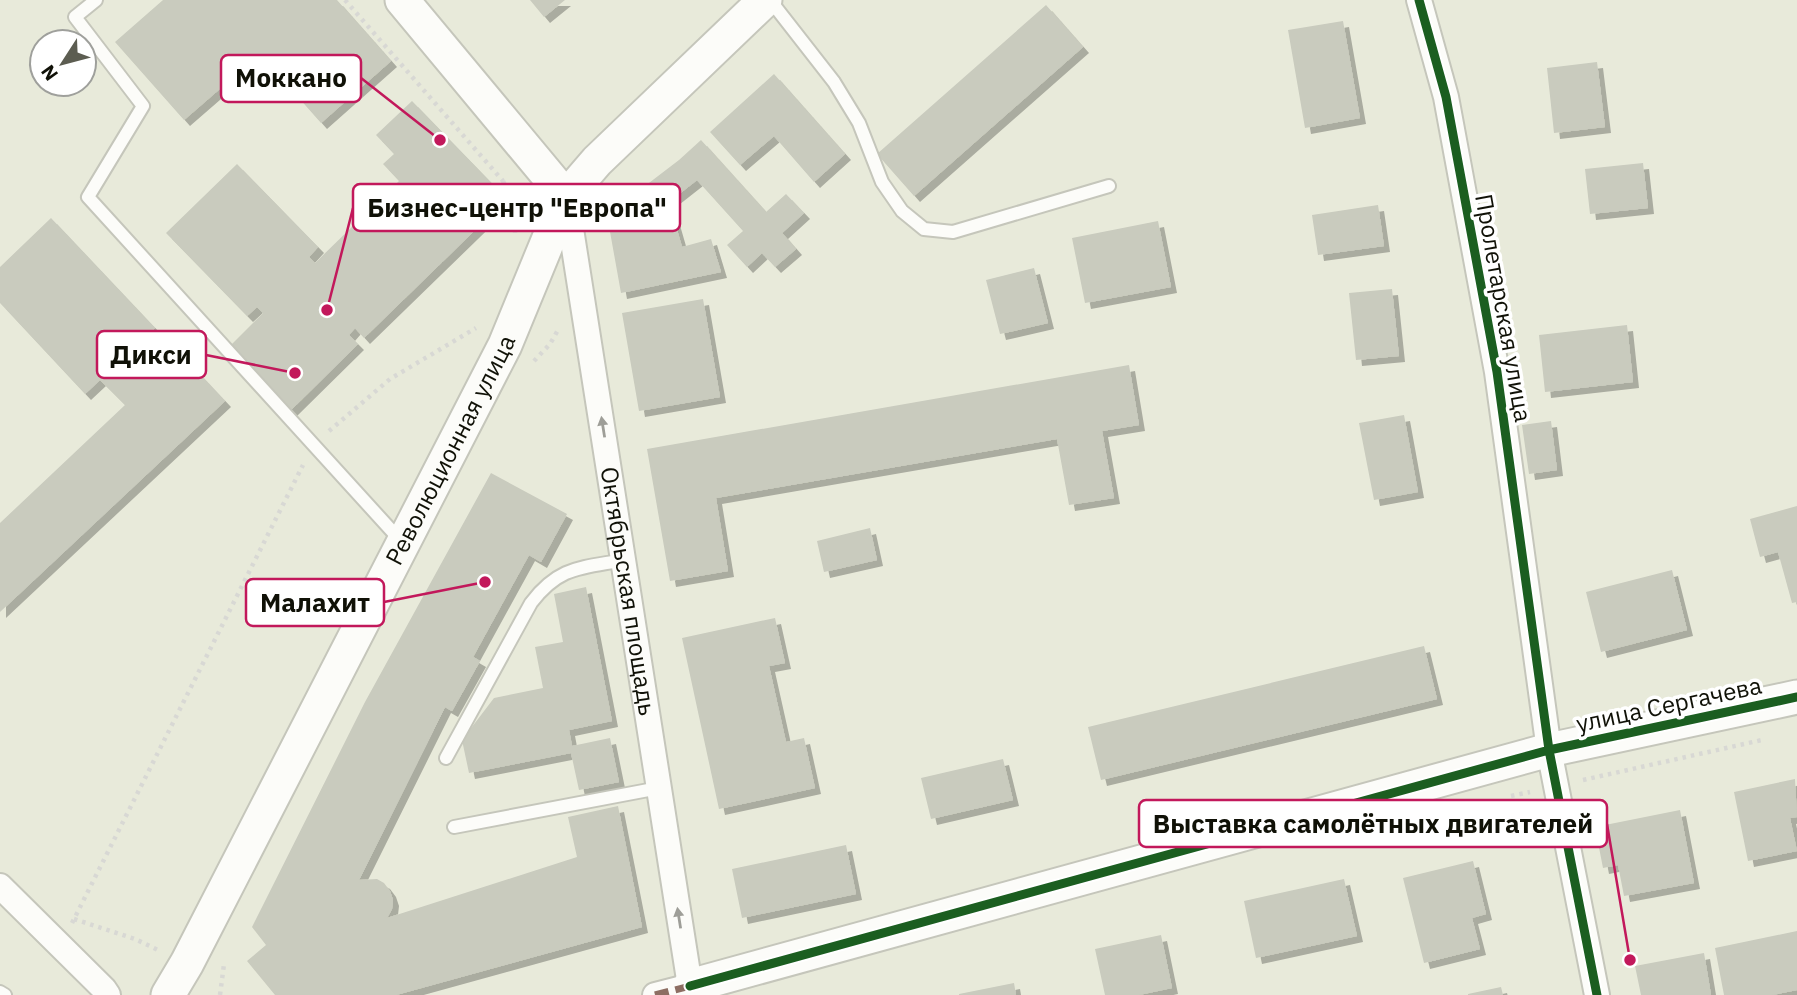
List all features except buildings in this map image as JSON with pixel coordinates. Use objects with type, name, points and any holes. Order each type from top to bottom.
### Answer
[{"type":"main road","points":[[402,0],[566,197]]},
{"type":"main road","name":"Революционная улица","points":[[168,995],[187,963],[505,345],[566,197],[597,161],[768,0]]},
{"type":"main road","name":"улица Сергачева","points":[[691,990],[1549,750],[1797,697]]},
{"type":"street","name":"Пролетарская улица","points":[[1419,0],[1446,97],[1497,372],[1549,750],[1597,995]]},
{"type":"street","name":"Октябрьская площадь","points":[[566,197],[691,990]]},
{"type":"street","points":[[0,886],[108,995]]},
{"type":"street","points":[[654,995],[691,990]]},
{"type":"lane","points":[[96,0],[75,16],[143,106],[88,197],[402,543]]},
{"type":"lane","points":[[768,0],[834,82],[859,123],[882,182],[902,211],[924,229],[953,232],[1109,186]]},
{"type":"lane","points":[[446,758],[531,603],[541,591],[567,570],[624,560]]},
{"type":"lane","points":[[454,827],[659,788]]},
{"type":"lane","points":[[0,992],[5,995]]},
{"type":"path","points":[[345,0],[503,181],[515,206],[514,239]]},
{"type":"path","points":[[503,181],[532,154]]},
{"type":"path","points":[[60,945],[313,445],[390,379],[476,328],[481,317]]},
{"type":"path","points":[[1556,786],[1770,738]]},
{"type":"path","points":[[73,919],[135,939],[223,979]]},
{"type":"marked path","points":[[655,995],[690,986]]},
{"type":"cycle path","points":[[1419,0],[1446,97],[1497,372],[1549,750],[1597,995]]},
{"type":"cycle path","points":[[690,986],[1549,750],[1797,697]]},
{"type":"place","name":"Моккано","points":[[440,140]]},
{"type":"place","name":"Бизнес-центр \"Европа\"","points":[[327,310]]},
{"type":"place","name":"Дикси","points":[[295,373]]},
{"type":"place","name":"Малахит","points":[[485,582]]},
{"type":"place","name":"Выставка самолётных двигателей","points":[[1630,960]]}]
